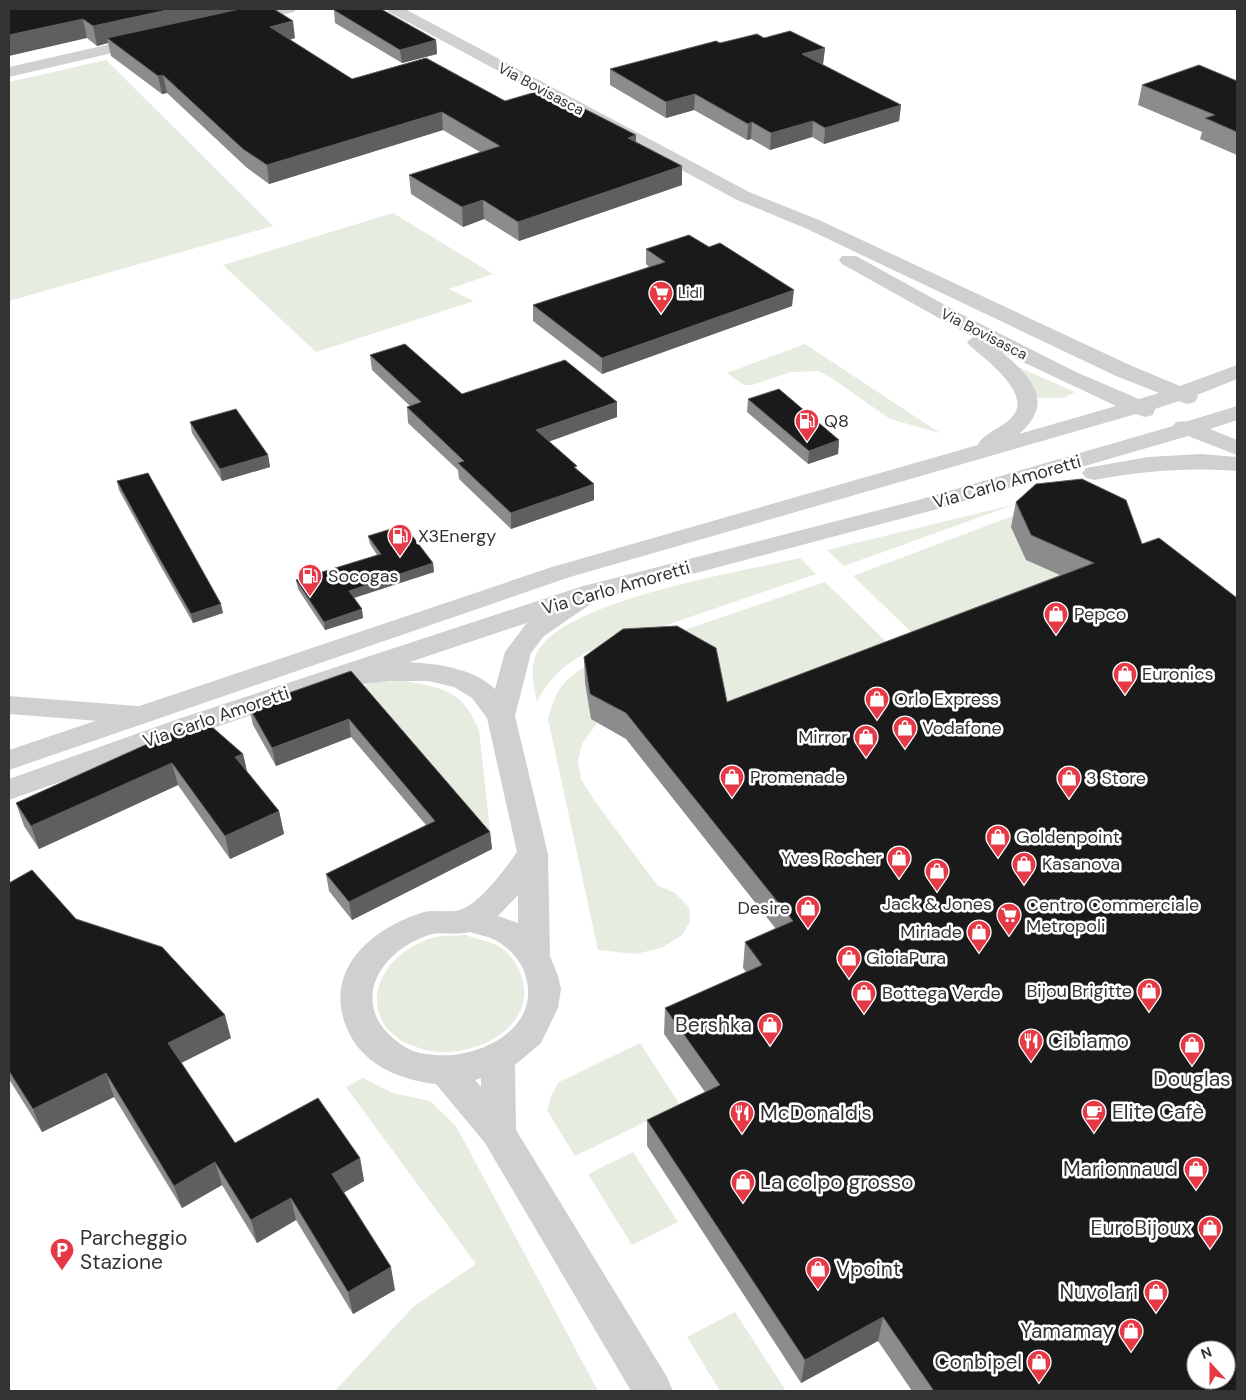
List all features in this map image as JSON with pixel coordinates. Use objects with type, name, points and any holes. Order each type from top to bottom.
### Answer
[{"type":"street","points":[[231,22],[289,9]]},
{"type":"street","name":"Via Bovisasca","points":[[394,9],[743,196],[947,317],[1137,407],[1237,448]]},
{"type":"street","points":[[9,72],[164,37]]},
{"type":"street","name":"Via Bovisasca","points":[[743,196],[812,224],[1124,371],[1235,416]]},
{"type":"street","points":[[947,317],[1019,380],[1029,400],[1028,410],[1013,429],[972,455]]},
{"type":"street","name":"Via Carlo Amoretti","points":[[9,760],[561,572],[1137,407],[1180,394],[1237,371]]},
{"type":"street","name":"Via Carlo Amoretti","points":[[9,790],[191,725],[589,593],[926,506],[1235,416]]},
{"type":"street","points":[[926,506],[1151,463],[1196,460],[1237,464]]},
{"type":"street","points":[[534,955],[507,931],[470,920],[432,922],[397,936],[370,959],[356,988],[358,1020],[375,1047],[406,1066],[446,1071],[473,1067],[498,1058],[526,1037],[542,1010],[545,981],[534,955],[533,854],[501,716],[509,678],[518,652],[535,630],[589,593]]},
{"type":"street","points":[[336,678],[412,671],[447,675],[478,689],[501,716]]},
{"type":"street","name":"Via Carlo Amoretti","points":[[9,705],[138,715]]},
{"type":"street","points":[[470,920],[507,888],[533,854]]},
{"type":"street","points":[[498,1058],[498,1132]]},
{"type":"street","points":[[446,1071],[498,1132],[653,1391]]},
{"type":"shaded area","points":[[106,60],[273,226],[9,301],[9,82]]},
{"type":"shaded area","points":[[393,213],[493,274],[449,289],[474,301],[316,352],[223,265]]},
{"type":"shaded area","points":[[805,344],[940,433],[890,419],[833,379],[818,371],[791,372],[752,385],[744,385],[727,373]]},
{"type":"shaded area","points":[[1018,367],[1075,392],[1063,398],[1033,398]]},
{"type":"shaded area","points":[[1016,504],[844,566],[827,550]]},
{"type":"shaded area","points":[[1031,509],[1060,576],[929,649],[853,576]]},
{"type":"shaded area","points":[[800,558],[816,574],[587,652],[571,662],[552,679],[537,702],[533,664],[537,653],[553,634],[581,618],[616,603],[656,591]]},
{"type":"shaded area","points":[[825,582],[900,655],[719,724],[597,723],[582,744],[578,761],[581,779],[594,800],[657,885],[675,893],[689,907],[690,922],[681,936],[661,948],[636,954],[598,950],[548,719],[559,690],[570,677],[597,660]]},
{"type":"shaded area","points":[[404,681],[430,686],[450,693],[466,706],[473,717],[479,730],[492,849],[353,688],[375,682]]},
{"type":"shaded area","points":[[466,935],[498,946],[514,961],[520,972],[524,993],[520,1011],[509,1027],[493,1039],[474,1047],[453,1052],[433,1051],[403,1042],[384,1025],[378,1007],[377,994],[387,969],[407,950],[419,943],[436,937]]},
{"type":"shaded area","points":[[640,1043],[680,1105],[575,1156],[547,1110],[552,1094],[559,1082]]},
{"type":"shaded area","points":[[363,1078],[393,1093],[430,1101],[456,1126],[598,1391],[335,1391],[413,1307],[476,1264],[346,1087]]},
{"type":"shaded area","points":[[633,1152],[678,1222],[632,1245],[588,1174]]},
{"type":"shaded area","points":[[735,1312],[786,1391],[720,1391],[687,1337]]},
{"type":"building","points":[[9,9],[172,9],[93,26],[83,19],[9,35]]},
{"type":"building","points":[[240,9],[274,9],[293,21],[270,27],[352,79],[426,58],[505,101],[539,91],[573,109],[581,107],[636,135],[628,138],[682,166],[518,222],[483,200],[462,207],[409,175],[500,146],[442,112],[267,165],[243,149],[163,75],[158,76],[107,38]]},
{"type":"building","points":[[381,9],[436,40],[400,50],[334,10]]},
{"type":"building","points":[[790,31],[825,48],[802,54],[901,105],[825,128],[813,121],[771,133],[752,122],[748,124],[695,94],[666,102],[610,69],[716,41],[720,43],[757,34],[764,38]]},
{"type":"building","points":[[1199,65],[1237,81],[1237,132],[1205,118],[1215,115],[1142,85]]},
{"type":"building","name":"Lidl","points":[[689,235],[709,247],[720,243],[794,290],[602,358],[533,305],[665,262],[646,249]]},
{"type":"building","points":[[405,344],[462,394],[565,360],[617,402],[536,430],[577,466],[574,467],[594,484],[511,513],[458,463],[464,461],[407,407],[421,402],[370,355]]},
{"type":"building","points":[[779,389],[839,440],[809,451],[748,399]]},
{"type":"building","points":[[236,409],[268,455],[220,469],[190,422]]},
{"type":"building","points":[[148,473],[221,604],[191,614],[117,481]]},
{"type":"building","name":"Centro Commerciale Metropoli","points":[[1082,479],[1126,500],[1142,544],[1159,538],[1237,598],[1237,1391],[934,1391],[883,1317],[805,1360],[647,1120],[720,1085],[665,1008],[762,965],[745,942],[793,921],[626,713],[590,694],[584,657],[623,629],[677,626],[716,648],[727,702],[1094,563],[1031,535],[1016,502],[1036,484]]},
{"type":"building","points":[[404,525],[433,563],[349,591],[362,609],[324,622],[296,580],[381,554],[368,536]]},
{"type":"building","points":[[351,671],[490,832],[349,902],[326,874],[435,821],[349,719],[272,748],[249,707]]},
{"type":"building","points":[[203,719],[243,754],[235,757],[279,811],[225,836],[172,763],[31,826],[16,803]]},
{"type":"building","points":[[32,870],[76,919],[162,947],[225,1015],[168,1043],[235,1143],[318,1098],[360,1158],[332,1174],[391,1267],[348,1292],[291,1198],[251,1220],[215,1162],[174,1186],[106,1073],[33,1109],[9,1071],[9,883]]},
{"type":"place","name":"Lidl","points":[[661,314]]},
{"type":"place","name":"Q8","points":[[807,442]]},
{"type":"place","name":"X3Energy","points":[[400,557]]},
{"type":"place","name":"Socogas","points":[[310,597]]},
{"type":"place","name":"Pepco","points":[[1056,635]]},
{"type":"place","name":"Euronics","points":[[1125,695]]},
{"type":"place","name":"Orlo Express","points":[[877,720]]},
{"type":"place","name":"Vodafone","points":[[905,749]]},
{"type":"place","name":"Mirror","points":[[866,758]]},
{"type":"place","name":"Promenade","points":[[732,798]]},
{"type":"place","name":"3 Store","points":[[1069,799]]},
{"type":"place","name":"Goldenpoint","points":[[998,858]]},
{"type":"place","name":"Yves Rocher","points":[[899,879]]},
{"type":"place","name":"Kasanova","points":[[1024,885]]},
{"type":"place","name":"Jack & Jones","points":[[937,892]]},
{"type":"place","name":"Desire","points":[[808,929]]},
{"type":"place","name":"Centro Commerciale Metropoli","points":[[1009,936]]},
{"type":"place","name":"Miriade","points":[[979,953]]},
{"type":"place","name":"GioiaPura","points":[[849,979]]},
{"type":"place","name":"Bijou Brigitte","points":[[1149,1012]]},
{"type":"place","name":"Bottega Verde","points":[[864,1014]]},
{"type":"place","name":"Bershka","points":[[770,1046]]},
{"type":"place","name":"Cibiamo","points":[[1031,1062]]},
{"type":"place","name":"Douglas","points":[[1192,1066]]},
{"type":"place","name":"Elite Cafè","points":[[1094,1133]]},
{"type":"place","name":"McDonald's","points":[[742,1134]]},
{"type":"place","name":"Marionnaud","points":[[1196,1190]]},
{"type":"place","name":"La colpo grosso","points":[[743,1203]]},
{"type":"place","name":"EuroBijoux","points":[[1210,1249]]},
{"type":"place","name":"Parcheggio Stazione","points":[[62,1271]]},
{"type":"place","name":"Vpoint","points":[[818,1290]]},
{"type":"place","name":"Nuvolari","points":[[1156,1313]]},
{"type":"place","name":"Yamamay","points":[[1131,1352]]},
{"type":"place","name":"Conbipel","points":[[1039,1383]]}]
